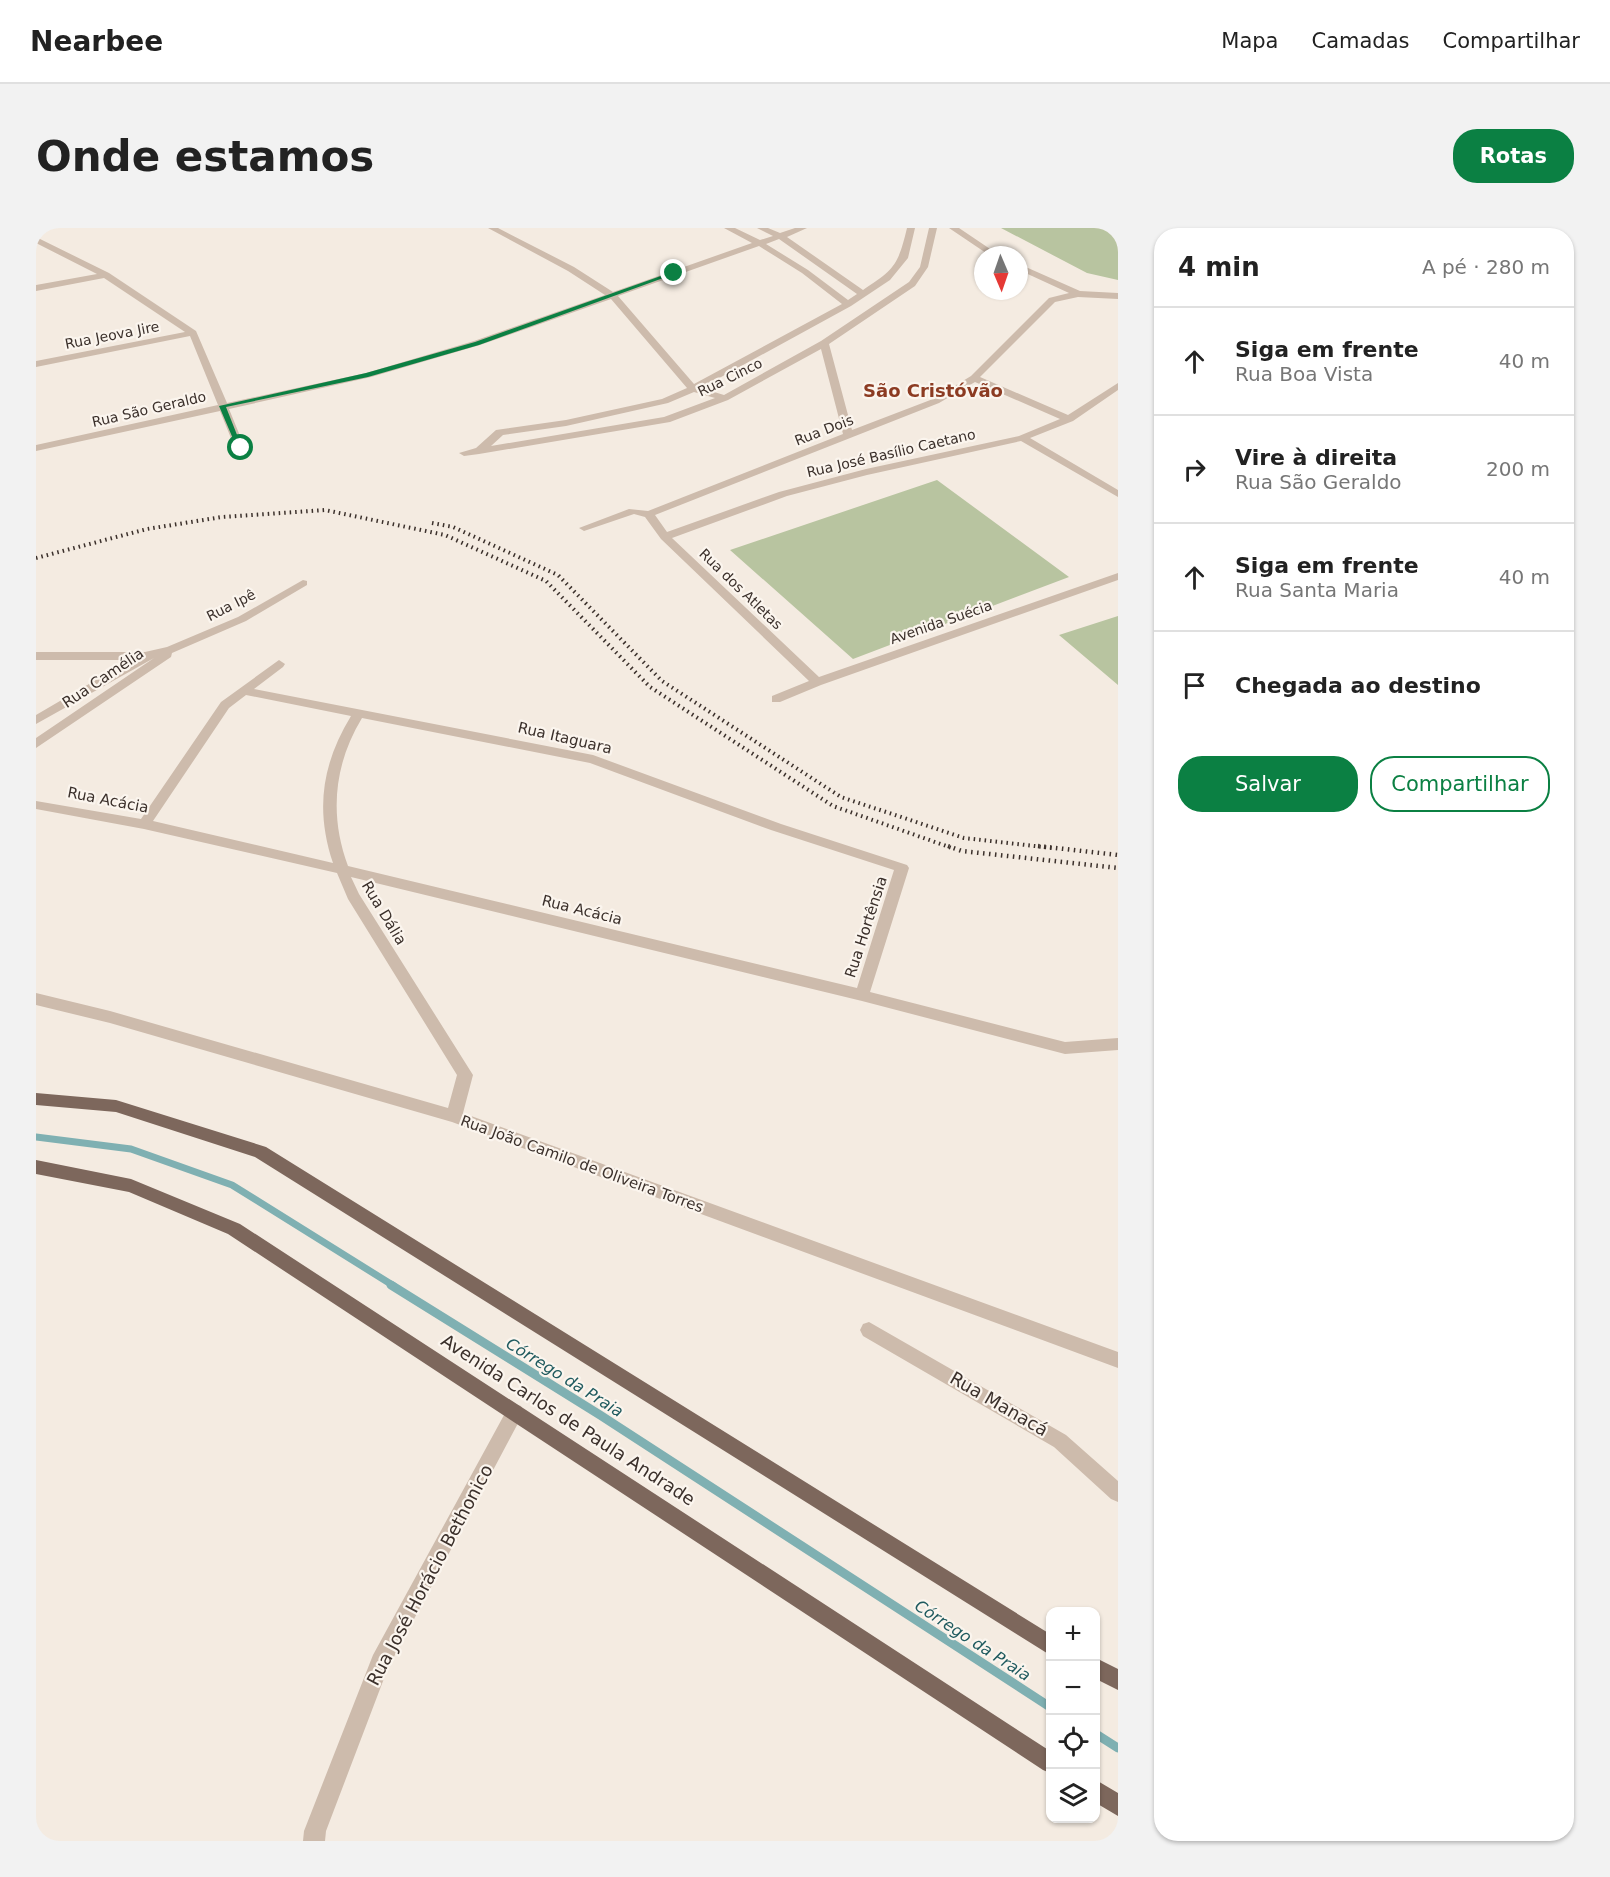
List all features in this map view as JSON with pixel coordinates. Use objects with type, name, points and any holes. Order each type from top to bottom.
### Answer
[{"type":"main road","points":[[36,1098],[116,1106],[260,1152],[1046,1643]]},
{"type":"main road","name":"Avenida Carlos de Paula Andrade","points":[[36,1168],[131,1186],[234,1229],[1046,1760]]},
{"type":"main road","points":[[1100,1671],[1118,1680]]},
{"type":"main road","points":[[1100,1794],[1118,1805]]},
{"type":"street","points":[[492,228],[571,269],[613,296],[693,389],[725,398]]},
{"type":"street","points":[[728,228],[762,242],[799,266],[848,304]]},
{"type":"street","points":[[761,228],[780,236],[863,294]]},
{"type":"street","name":"Rua São Geraldo","points":[[36,448],[368,375],[477,343],[803,228]]},
{"type":"street","name":"Rua Cinco","points":[[479,451],[500,432],[577,420],[665,401],[693,389],[848,304],[887,278],[904,258],[911,228]]},
{"type":"street","name":"Rua Cinco","points":[[464,453],[666,420],[725,398],[824,343],[912,284],[924,267],[933,228]]},
{"type":"street","points":[[952,228],[981,246]]},
{"type":"street","points":[[36,240],[106,275],[193,333],[242,453]]},
{"type":"street","points":[[1028,271],[1078,294],[1118,296]]},
{"type":"street","points":[[36,288],[106,275]]},
{"type":"street","name":"Rua Dois","points":[[584,528],[633,511],[649,514],[936,401],[974,378],[1052,300],[1078,294]]},
{"type":"street","name":"Rua Jeova Jire","points":[[36,363],[193,333]]},
{"type":"street","points":[[824,343],[849,437]]},
{"type":"street","points":[[974,378],[1069,419]]},
{"type":"street","name":"Rua José Basílio Caetano","points":[[665,537],[783,494],[866,472],[1022,438],[1069,419],[1118,386]]},
{"type":"street","points":[[1022,438],[1118,494]]},
{"type":"street","name":"Rua dos Atletas","points":[[649,514],[665,537],[817,682]]},
{"type":"street","name":"Avenida Suécia","points":[[776,699],[817,682],[1118,576]]},
{"type":"street","name":"Rua Ipê","points":[[36,656],[145,656],[171,650],[242,619],[303,583]]},
{"type":"street","name":"Rua Ipê","points":[[145,656],[159,660],[171,650]]},
{"type":"street","name":"Rua Camélia","points":[[36,720],[145,656]]},
{"type":"street","name":"Rua Camélia","points":[[36,744],[159,660]]},
{"type":"street","points":[[144,824],[225,705],[279,664]]},
{"type":"street","name":"Rua Itaguara","points":[[244,691],[592,759],[776,827],[902,868]]},
{"type":"street","name":"Rua Dália","points":[[358,714],[340,748],[328,795],[334,844],[340,869],[353,895],[465,1075],[454,1116]]},
{"type":"street","name":"Rua Acácia","points":[[36,805],[144,824],[340,869],[862,995],[1065,1048],[1118,1044]]},
{"type":"street","name":"Rua Hortênsia","points":[[862,995],[902,868]]},
{"type":"street","name":"Rua João Camilo de Oliveira Torres","points":[[36,999],[110,1017],[454,1116],[1118,1360]]},
{"type":"street","name":"Rua Manacá","points":[[869,1330],[1060,1441],[1118,1493]]},
{"type":"street","name":"Rua José Horácio Bethonico","points":[[314,1841],[315,1831],[380,1662],[515,1412]]},
{"type":"green space","points":[[1001,228],[1118,228],[1118,280],[1087,273]]},
{"type":"green space","points":[[937,480],[1069,577],[853,659],[730,550]]},
{"type":"green space","points":[[1118,616],[1118,685],[1059,635]]},
{"type":"waterway","name":"Córrego da Praia","points":[[36,1137],[131,1149],[232,1185],[394,1286]]},
{"type":"waterway","name":"Córrego da Praia","points":[[391,1285],[600,1415],[1046,1704]]},
{"type":"waterway","name":"Córrego da Praia","points":[[1100,1737],[1118,1748]]},
{"type":"railway","points":[[36,558],[147,529],[222,517],[325,510],[445,535],[546,581],[650,687],[833,806],[952,848]]},
{"type":"railway","points":[[432,523],[453,527],[558,575],[662,681],[841,797],[964,838],[1052,848]]},
{"type":"railway","points":[[948,846],[962,851],[1118,868]]},
{"type":"railway","points":[[1038,846],[1118,855]]},
{"type":"district","name":"São Cristóvão","points":[[933,391]]},
{"type":"route","points":[[241,448],[222,406],[368,375],[477,343],[674,273]]}]
